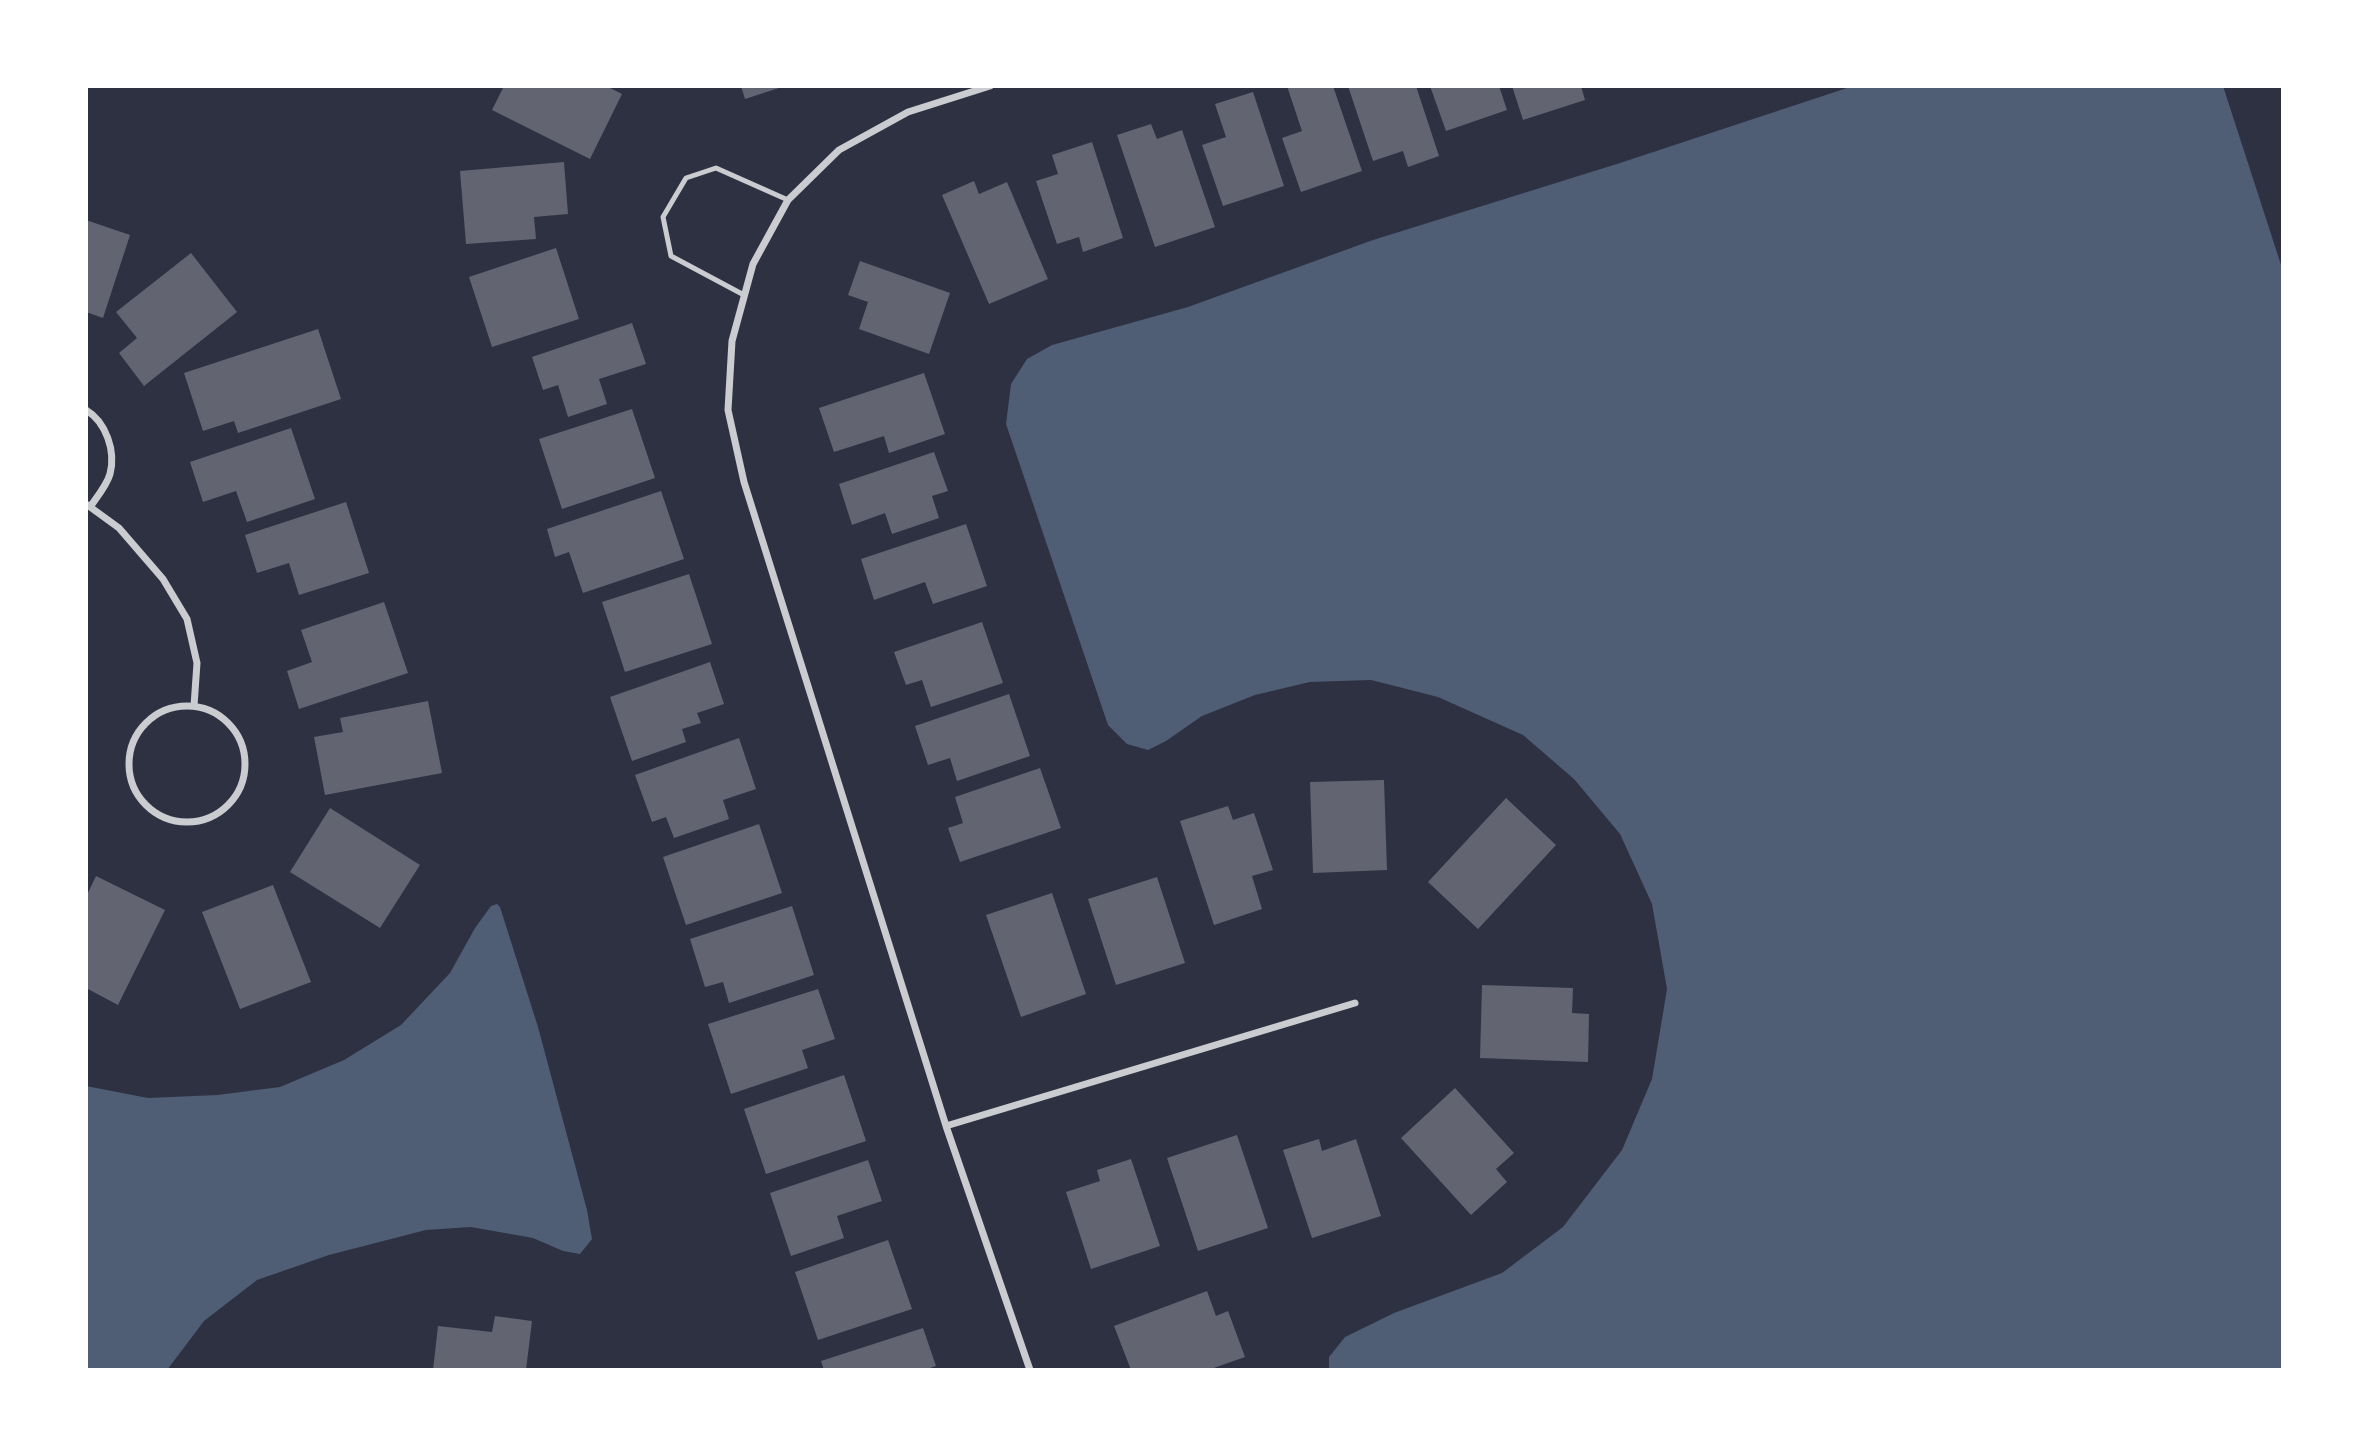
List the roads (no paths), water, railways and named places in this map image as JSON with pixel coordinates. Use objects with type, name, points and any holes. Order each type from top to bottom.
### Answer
[{"type":"street","points":[[990,86],[908,112],[839,150],[788,200],[753,264],[732,341],[727,410],[744,482],[946,1126],[1030,1370]]},
{"type":"street","points":[[86,410],[104,430],[112,452],[110,475],[88,506],[119,528],[163,579],[187,619],[197,663],[194,706]]},
{"type":"street","points":[[194,706],[216,714],[233,728],[243,749],[245,772],[238,794],[223,811],[203,821],[180,823],[158,816],[141,800],[130,780],[129,757],[136,735],[151,718],[171,708],[194,706]]},
{"type":"street","points":[[946,1126],[1355,1003]]},
{"type":"lane","points":[[744,295],[671,256],[663,217],[686,178],[716,168],[788,200]]},
{"type":"water","points":[[1853,86],[2223,86],[2283,271],[2283,1370],[1329,1370],[1329,1357],[1345,1337],[1394,1313],[1502,1273],[1563,1227],[1622,1150],[1652,1079],[1667,989],[1652,904],[1620,834],[1574,779],[1523,735],[1438,697],[1371,680],[1310,682],[1255,695],[1202,716],[1148,750],[1127,744],[1108,725],[1006,424],[1011,384],[1027,359],[1052,345],[1188,307],[1373,240],[1620,163]]},
{"type":"water","points":[[497,904],[538,1027],[587,1210],[592,1239],[580,1254],[563,1251],[533,1238],[471,1227],[426,1230],[329,1255],[257,1280],[204,1321],[167,1370],[86,1370],[86,1086],[148,1098],[217,1095],[280,1087],[344,1060],[401,1025],[450,973],[475,928],[491,906]]}]
